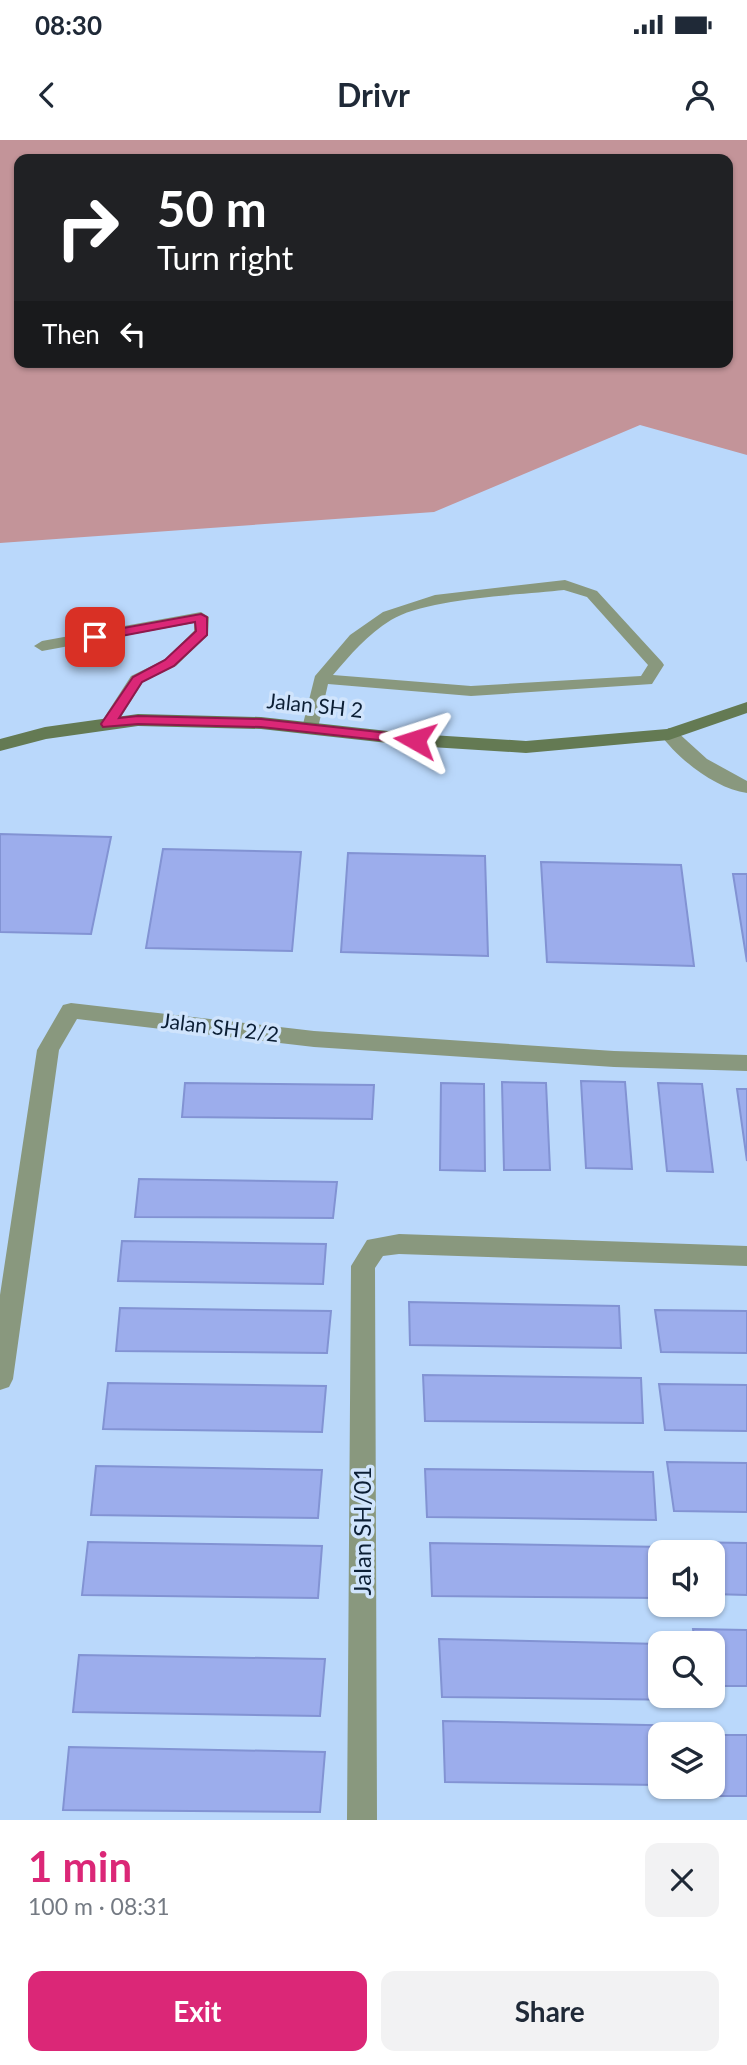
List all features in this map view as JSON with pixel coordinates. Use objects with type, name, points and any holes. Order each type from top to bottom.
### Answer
[{"type":"street","name":"Jalan SH 2","points":[[0,745],[45,733],[138,720],[165,720],[261,723],[415,740],[526,747],[669,734],[747,707]]},
{"type":"street","points":[[669,734],[700,762],[740,786],[747,786]]},
{"type":"street","name":"Jalan SH 2/2","points":[[0,1379],[48,1049],[71,1011],[314,1040],[614,1059],[747,1063]]},
{"type":"street","name":"Jalan SH/01","points":[[362,1820],[363,1266],[376,1247],[399,1244],[747,1256]]},
{"type":"lane","points":[[310,728],[321,679],[356,638],[387,615],[435,600],[565,585],[592,594],[656,665],[646,681],[517,690],[471,691],[321,679]]},
{"type":"lane","points":[[42,646],[201,617],[202,632],[170,663],[137,680],[108,724]]},
{"type":"shaded area","points":[[0,140],[747,140],[747,455],[640,425],[434,512],[0,543]]},
{"type":"building","points":[[0,834],[111,837],[91,934],[0,932]]},
{"type":"building","points":[[163,849],[301,852],[292,951],[146,948]]},
{"type":"building","points":[[348,853],[485,856],[488,956],[341,952]]},
{"type":"building","points":[[541,862],[681,865],[694,966],[547,962]]},
{"type":"building","points":[[733,874],[747,874],[747,962]]},
{"type":"building","points":[[581,1081],[625,1082],[632,1169],[586,1168]]},
{"type":"building","points":[[502,1082],[546,1083],[550,1170],[504,1170]]},
{"type":"building","points":[[185,1083],[374,1085],[372,1119],[182,1117]]},
{"type":"building","points":[[441,1083],[484,1084],[485,1171],[440,1170]]},
{"type":"building","points":[[658,1083],[702,1084],[713,1172],[667,1171]]},
{"type":"building","points":[[737,1089],[747,1089],[747,1161]]},
{"type":"building","points":[[139,1179],[337,1182],[333,1218],[135,1217]]},
{"type":"building","points":[[122,1241],[326,1244],[323,1284],[118,1281]]},
{"type":"building","points":[[409,1302],[619,1306],[621,1348],[410,1345]]},
{"type":"building","points":[[120,1308],[331,1311],[327,1353],[116,1351]]},
{"type":"building","points":[[655,1310],[747,1311],[747,1353],[661,1352]]},
{"type":"building","points":[[423,1375],[641,1378],[643,1423],[425,1421]]},
{"type":"building","points":[[108,1383],[326,1386],[322,1432],[103,1429]]},
{"type":"building","points":[[659,1384],[747,1385],[747,1431],[665,1430]]},
{"type":"building","points":[[667,1462],[747,1463],[747,1512],[674,1511]]},
{"type":"building","points":[[96,1466],[322,1470],[318,1518],[91,1515]]},
{"type":"building","points":[[425,1469],[653,1472],[656,1520],[427,1517]]},
{"type":"building","points":[[88,1542],[322,1546],[318,1598],[82,1595]]},
{"type":"building","points":[[430,1543],[648,1547],[648,1598],[432,1596]]},
{"type":"building","points":[[725,1543],[747,1543],[747,1595],[725,1594]]},
{"type":"building","points":[[747,1630],[747,1686],[725,1686],[725,1631],[693,1631]]},
{"type":"building","points":[[439,1639],[648,1644],[648,1700],[442,1697]]},
{"type":"building","points":[[79,1655],[325,1659],[320,1716],[73,1712]]},
{"type":"building","points":[[443,1721],[648,1725],[648,1785],[445,1782]]},
{"type":"building","points":[[725,1735],[747,1735],[747,1796],[725,1796]]},
{"type":"building","points":[[69,1747],[325,1752],[320,1812],[63,1810]]},
{"type":"route","points":[[95,637],[201,617],[202,632],[170,663],[137,680],[108,724],[138,720],[261,723],[415,740]]}]
